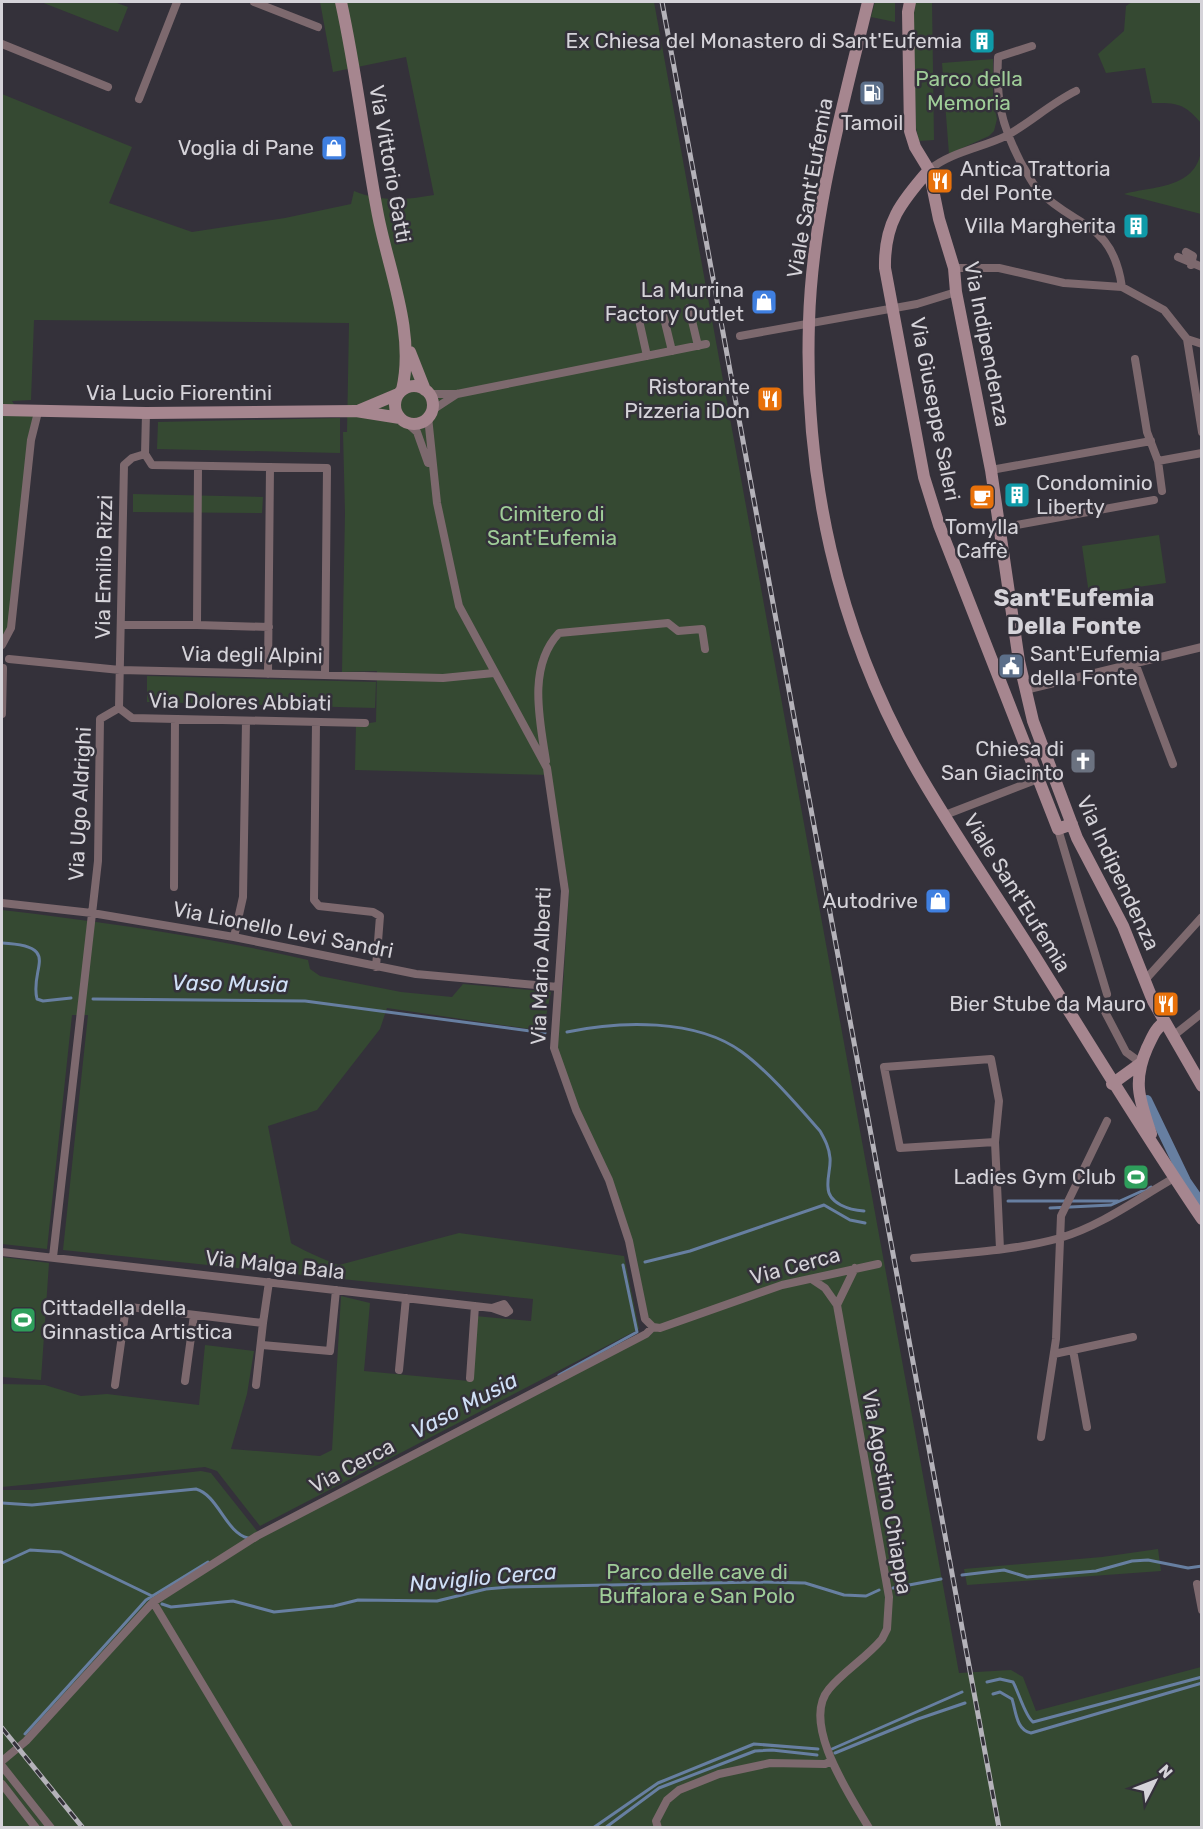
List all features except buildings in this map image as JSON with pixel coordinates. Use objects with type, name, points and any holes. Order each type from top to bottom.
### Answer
[{"type":"street","points":[[139,99],[177,2]]},
{"type":"street","points":[[254,2],[318,27]]},
{"type":"street","name":"Viale Sant'Eufemia","points":[[868,2],[817,236],[809,324],[814,469],[827,536],[845,604],[860,650],[882,701],[913,762],[1112,1084],[1202,1219]]},
{"type":"street","name":"Via Indipendenza","points":[[910,2],[908,12],[910,131],[915,147],[929,170],[937,210],[954,268],[956,292],[991,470],[1025,690],[1033,721],[1072,824],[1123,926],[1165,1022],[1202,1086]]},
{"type":"street","name":"Via Vittorio Gatti","points":[[341,3],[378,217],[403,331],[406,370],[400,392]]},
{"type":"street","points":[[2,44],[108,87]]},
{"type":"street","points":[[1032,46],[998,56],[998,93],[1006,136],[1040,192],[1102,237],[1113,255],[1122,288]]},
{"type":"street","points":[[929,170],[939,161],[1006,136],[1046,107],[1076,91]]},
{"type":"street","name":"Via Giuseppe Saleri","points":[[929,170],[899,206],[887,236],[885,268],[895,307],[924,477],[939,525],[1058,829],[1107,994]]},
{"type":"street","points":[[1186,252],[1193,256],[1191,265]]},
{"type":"street","points":[[1178,257],[1191,265],[1202,267]]},
{"type":"street","points":[[954,268],[999,268],[1064,283],[1122,288],[1164,310],[1187,339],[1202,432]]},
{"type":"street","points":[[740,336],[918,304],[956,292]]},
{"type":"street","points":[[457,394],[417,423],[402,419],[395,406],[400,392],[413,386],[427,392],[457,394],[702,345],[689,308]]},
{"type":"street","points":[[663,314],[672,351]]},
{"type":"street","points":[[639,320],[646,356]]},
{"type":"street","name":"Via Vittorio Gatti","points":[[403,331],[427,392]]},
{"type":"street","points":[[1187,339],[1202,344]]},
{"type":"street","points":[[1135,359],[1151,441],[1158,461],[1162,491]]},
{"type":"street","name":"Via Lucio Fiorentini","points":[[356,411],[400,392]]},
{"type":"street","points":[[427,392],[430,414]]},
{"type":"street","name":"Via Lucio Fiorentini","points":[[2,410],[146,413],[356,411],[402,419]]},
{"type":"street","points":[[2,714],[2,668],[9,660],[9,654],[2,645],[10,628],[32,440],[38,412]]},
{"type":"street","points":[[146,413],[145,454],[152,465],[327,468],[325,674]]},
{"type":"street","name":"Via Mario Alberti","points":[[430,414],[432,475]]},
{"type":"street","name":"Via Mario Alberti","points":[[402,419],[419,436],[432,475],[459,606],[547,768]]},
{"type":"street","points":[[991,470],[1151,441]]},
{"type":"street","points":[[1158,461],[1202,453]]},
{"type":"street","name":"Via Emilio Rizzi","points":[[120,670],[124,465],[145,454]]},
{"type":"street","points":[[197,625],[198,466]]},
{"type":"street","points":[[268,674],[270,467]]},
{"type":"street","points":[[1000,528],[1154,500]]},
{"type":"street","name":"Via Mario Alberti","points":[[653,1327],[645,1318],[629,1241],[609,1180],[558,1065],[554,1048],[565,891],[537,701],[543,666],[554,639],[559,633],[668,623],[678,631],[702,629],[705,649]]},
{"type":"street","points":[[121,625],[269,627]]},
{"type":"street","points":[[1025,690],[1202,647]]},
{"type":"street","name":"Via degli Alpini","points":[[9,660],[120,670],[268,674],[443,678],[494,673]]},
{"type":"street","points":[[1135,663],[1173,764]]},
{"type":"street","name":"Via Ugo Aldrighi","points":[[92,913],[98,861],[100,719],[119,708],[120,670]]},
{"type":"street","name":"Via Dolores Abbiati","points":[[119,708],[132,718],[365,723]]},
{"type":"street","points":[[174,887],[175,719]]},
{"type":"street","points":[[234,938],[243,897],[246,721]]},
{"type":"street","points":[[1019,727],[1033,721]]},
{"type":"street","points":[[316,722],[314,900],[319,906],[373,912],[380,916],[376,967]]},
{"type":"street","points":[[945,815],[1038,779]]},
{"type":"street","points":[[1058,829],[1072,824]]},
{"type":"street","name":"Via Lionello Levi Sandri","points":[[2,903],[92,913],[416,974],[558,987]]},
{"type":"street","points":[[53,1257],[92,913]]},
{"type":"street","points":[[1145,980],[1202,917]]},
{"type":"street","points":[[1104,1008],[1126,1052],[1141,1063]]},
{"type":"street","points":[[1173,1036],[1202,1013]]},
{"type":"street","points":[[1158,1153],[1137,1085],[1141,1063],[1153,1034],[1165,1022]]},
{"type":"street","points":[[995,1142],[900,1148],[896,1139],[884,1068],[991,1059],[999,1101],[998,1132],[995,1142],[1000,1249]]},
{"type":"street","points":[[1112,1084],[1141,1063]]},
{"type":"street","points":[[1041,1437],[1054,1354],[1061,1216],[1107,1121]]},
{"type":"street","points":[[914,1258],[1000,1249],[1061,1237],[1104,1219],[1174,1178]]},
{"type":"street","name":"Via Malga Bala","points":[[2,1252],[492,1308]]},
{"type":"street","name":"Via Cerca","points":[[2,1761],[26,1741],[153,1602],[257,1536],[646,1334],[653,1327],[660,1328],[782,1285],[878,1264]]},
{"type":"street","points":[[813,1280],[825,1288],[837,1305],[855,1268]]},
{"type":"street","points":[[256,1385],[269,1282]]},
{"type":"street","points":[[262,1345],[330,1352],[336,1290]]},
{"type":"street","points":[[399,1370],[406,1298]]},
{"type":"street","points":[[113,1305],[263,1323]]},
{"type":"street","name":"Via Agostino Chiappa","points":[[837,1305],[889,1597],[886,1629],[882,1639],[829,1689],[820,1703],[820,1724],[832,1761],[869,1827]]},
{"type":"street","points":[[470,1377],[476,1306]]},
{"type":"street","points":[[115,1385],[126,1307]]},
{"type":"street","points":[[185,1381],[194,1315]]},
{"type":"street","points":[[1054,1354],[1133,1337]]},
{"type":"street","points":[[1073,1350],[1087,1427]]},
{"type":"street","points":[[1197,1584],[1202,1610]]},
{"type":"street","points":[[153,1602],[289,1827]]},
{"type":"street","points":[[658,1827],[656,1821],[667,1800],[679,1790],[719,1774],[770,1763],[825,1764],[832,1761]]},
{"type":"street","points":[[2,1766],[51,1827]]},
{"type":"street","points":[[2,1784],[36,1827]]},
{"type":"green space","points":[[41,2],[114,2],[128,7],[118,32]]},
{"type":"green space","name":"Parco delle cave di Buffalora e San Polo","points":[[320,2],[654,2],[959,1673],[1011,1670],[1023,1677],[1036,1711],[1201,1667],[1201,1827],[2,1827],[2,1490],[31,1490],[201,1471],[211,1473],[261,1536],[651,1335],[631,1244],[556,1048],[555,1026],[563,987],[569,891],[551,775],[355,770],[356,725],[376,722],[377,671],[342,672],[345,513],[343,432],[347,432],[349,323],[34,320],[31,400],[12,401],[17,409],[37,413],[10,629],[2,636],[2,94],[132,147],[109,203],[192,232],[285,218],[351,204],[354,191],[364,195],[393,199],[434,195],[406,57],[333,72]]},
{"type":"green space","points":[[875,2],[895,2],[895,22],[871,17]]},
{"type":"green space","points":[[915,2],[932,2],[934,140],[919,141],[916,128],[913,26]]},
{"type":"green space","points":[[1132,2],[1201,2],[1201,123],[1185,108],[1168,103],[1152,103],[1145,68],[1106,73],[1098,54],[1124,31],[1126,6]]},
{"type":"green space","name":"Parco della Memoria","points":[[993,59],[993,100],[997,119],[994,131],[989,136],[949,154],[942,63]]},
{"type":"green space","points":[[1201,151],[1201,214],[1124,194],[1160,187],[1182,179],[1191,173]]},
{"type":"green space","points":[[340,418],[340,453],[157,449],[158,422]]},
{"type":"green space","points":[[133,494],[263,497],[262,513],[133,512]]},
{"type":"green space","points":[[1159,535],[1166,583],[1089,594],[1082,546]]},
{"type":"green space","points":[[147,676],[376,682],[375,708],[147,702]]},
{"type":"green space","points":[[2,910],[232,944],[308,960],[310,969],[320,976],[401,992],[452,997],[463,984],[551,992],[543,1031],[387,1008],[380,1029],[317,1110],[268,1126],[291,1243],[339,1265],[459,1233],[624,1256],[639,1329],[260,1526],[217,1471],[205,1467],[2,1487],[2,1384],[45,1385],[81,1396],[107,1394],[199,1405],[205,1345],[254,1351],[247,1394],[231,1449],[320,1456],[332,1450],[341,1296],[370,1303],[364,1371],[469,1381],[475,1316],[531,1321],[533,1299],[63,1250],[88,1015],[72,1015],[47,1249],[2,1244]]},
{"type":"green space","name":"Cittadella della Ginnastica Artistica","points":[[2,1257],[49,1263],[41,1380],[2,1377]]},
{"type":"green space","points":[[1158,1549],[1161,1571],[967,1585],[964,1569],[1102,1557]]},
{"type":"waterway","name":"Vaso Musia","points":[[2,943],[21,945],[38,954],[37,999],[43,1001],[71,998]]},
{"type":"waterway","name":"Vaso Musia","points":[[93,999],[305,1001],[545,1033]]},
{"type":"waterway","name":"Vaso Musia","points":[[567,1032],[610,1026],[657,1025],[703,1033],[742,1052],[772,1079],[820,1131],[829,1154],[828,1187],[832,1198],[841,1205],[864,1211]]},
{"type":"waterway","points":[[1147,1100],[1186,1181],[1202,1204]]},
{"type":"waterway","name":"Vaso Musia","points":[[1050,1208],[1111,1205],[1151,1187]]},
{"type":"waterway","name":"Vaso Musia","points":[[1008,1201],[1118,1201]]},
{"type":"waterway","name":"Vaso Musia","points":[[645,1262],[690,1251],[824,1205],[850,1220],[865,1223]]},
{"type":"waterway","name":"Vaso Musia","points":[[559,1375],[637,1332],[623,1265]]},
{"type":"waterway","name":"Vaso Musia","points":[[2,1503],[32,1505],[196,1489],[210,1498],[240,1535],[248,1538]]},
{"type":"waterway","name":"Naviglio Cerca","points":[[2,1563],[30,1550],[61,1552],[152,1596]]},
{"type":"waterway","name":"Naviglio Cerca","points":[[962,1575],[1004,1570],[1027,1577],[1096,1571],[1132,1561],[1148,1560],[1188,1568],[1202,1566]]},
{"type":"waterway","name":"Vaso Musia","points":[[25,1734],[146,1600],[208,1562]]},
{"type":"waterway","name":"Naviglio Cerca","points":[[893,1588],[941,1579]]},
{"type":"waterway","name":"Naviglio Cerca","points":[[162,1604],[171,1607],[233,1601],[274,1612],[334,1606],[358,1600],[437,1601],[486,1589],[509,1587],[758,1582],[805,1583],[844,1595],[866,1596],[879,1590]]},
{"type":"waterway","points":[[987,1682],[1000,1679],[1013,1682],[1033,1722],[1202,1677]]},
{"type":"waterway","points":[[993,1694],[1000,1692],[1012,1699],[1019,1724],[1031,1733],[1202,1683]]},
{"type":"waterway","points":[[832,1749],[962,1692]]},
{"type":"waterway","points":[[835,1753],[918,1719],[965,1703]]},
{"type":"waterway","points":[[593,1828],[658,1783],[754,1744],[818,1749]]},
{"type":"waterway","points":[[605,1828],[659,1788],[755,1751],[772,1750],[817,1755]]},
{"type":"railway","points":[[662,2],[999,1828]]},
{"type":"railway","points":[[2,1728],[83,1828]]},
{"type":"place","name":"Ex Chiesa del Monastero di Sant'Eufemia","points":[[982,41]]},
{"type":"place","name":"Tamoil","points":[[872,93]]},
{"type":"place","name":"Voglia di Pane","points":[[334,148]]},
{"type":"place","name":"Antica Trattoria del Ponte","points":[[940,181]]},
{"type":"place","name":"Villa Margherita","points":[[1136,226]]},
{"type":"place","name":"La Murrina Factory Outlet","points":[[764,302]]},
{"type":"place","name":"Ristorante Pizzeria iDon","points":[[770,399]]},
{"type":"place","name":"Condominio Liberty","points":[[1017,495]]},
{"type":"place","name":"Tomylla Caffè","points":[[982,497]]},
{"type":"place","name":"Sant'Eufemia della Fonte","points":[[1011,666]]},
{"type":"place","name":"Chiesa di San Giacinto","points":[[1083,761]]},
{"type":"place","name":"Autodrive","points":[[938,901]]},
{"type":"place","name":"Bier Stube da Mauro","points":[[1166,1004]]},
{"type":"place","name":"Ladies Gym Club","points":[[1136,1177]]},
{"type":"place","name":"Cittadella della Ginnastica Artistica","points":[[23,1320]]},
{"type":"district","name":"Sant'Eufemia Della Fonte","points":[[1074,612]]},
{"type":"park label","name":"Cimitero di Sant'Eufemia","points":[[552,526]]}]
